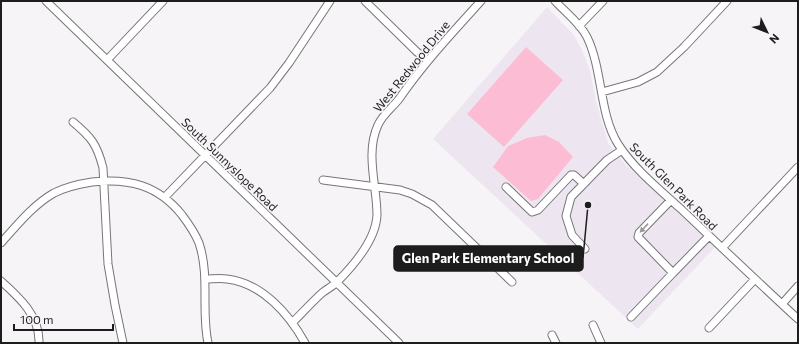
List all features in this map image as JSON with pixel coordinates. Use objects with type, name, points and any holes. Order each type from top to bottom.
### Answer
[{"type":"street","name":"South Sunnyslope Road","points":[[46,1],[204,156],[399,343]]},
{"type":"street","points":[[107,60],[163,1]]},
{"type":"street","points":[[165,197],[270,88],[330,1]]},
{"type":"street","points":[[365,1],[417,52],[428,60]]},
{"type":"street","name":"West Redwood Drive","points":[[292,323],[322,293],[336,282],[364,250],[372,235],[377,215],[373,143],[378,124],[428,60],[481,1]]},
{"type":"street","name":"South Glen Park Road","points":[[554,1],[579,26],[593,50],[610,125],[617,142],[628,158],[798,319]]},
{"type":"street","points":[[579,26],[603,1]]},
{"type":"street","points":[[602,92],[638,82],[657,72],[684,47],[727,1]]},
{"type":"street","points":[[73,122],[88,135],[95,145],[101,162],[104,181],[108,264],[123,343]]},
{"type":"street","points":[[585,250],[572,235],[566,216],[571,197],[607,160],[622,150]]},
{"type":"street","points":[[722,248],[798,167]]},
{"type":"street","points":[[506,187],[532,212],[538,210],[571,175],[574,175],[584,184]]},
{"type":"street","points":[[323,180],[400,190],[412,194],[432,205],[512,282]]},
{"type":"street","points":[[1,243],[32,210],[44,200],[68,187],[104,181],[120,181],[145,186],[165,197],[174,205],[194,232],[202,255],[205,279],[204,317],[208,343]]},
{"type":"street","points":[[671,200],[639,233],[638,238],[674,273]]},
{"type":"street","points":[[631,317],[709,236]]},
{"type":"street","points":[[205,279],[228,279],[248,285],[267,296],[292,323],[305,343]]},
{"type":"street","points":[[709,328],[755,279]]},
{"type":"street","points":[[1,281],[26,304],[38,332],[38,343]]},
{"type":"street","points":[[782,304],[798,286]]},
{"type":"street","points":[[593,325],[601,343]]},
{"type":"street","points":[[552,335],[556,343]]},
{"type":"shaded area","points":[[547,7],[573,34],[582,50],[590,70],[596,101],[608,143],[626,165],[716,246],[638,329],[433,139]]},
{"type":"shaded area","points":[[526,47],[563,80],[504,147],[467,114]]},
{"type":"shaded area","points":[[545,135],[559,142],[573,157],[538,199],[531,201],[493,167],[508,146],[527,138]]},
{"type":"place","name":"Glen Park Elementary School","points":[[588,205]]}]
